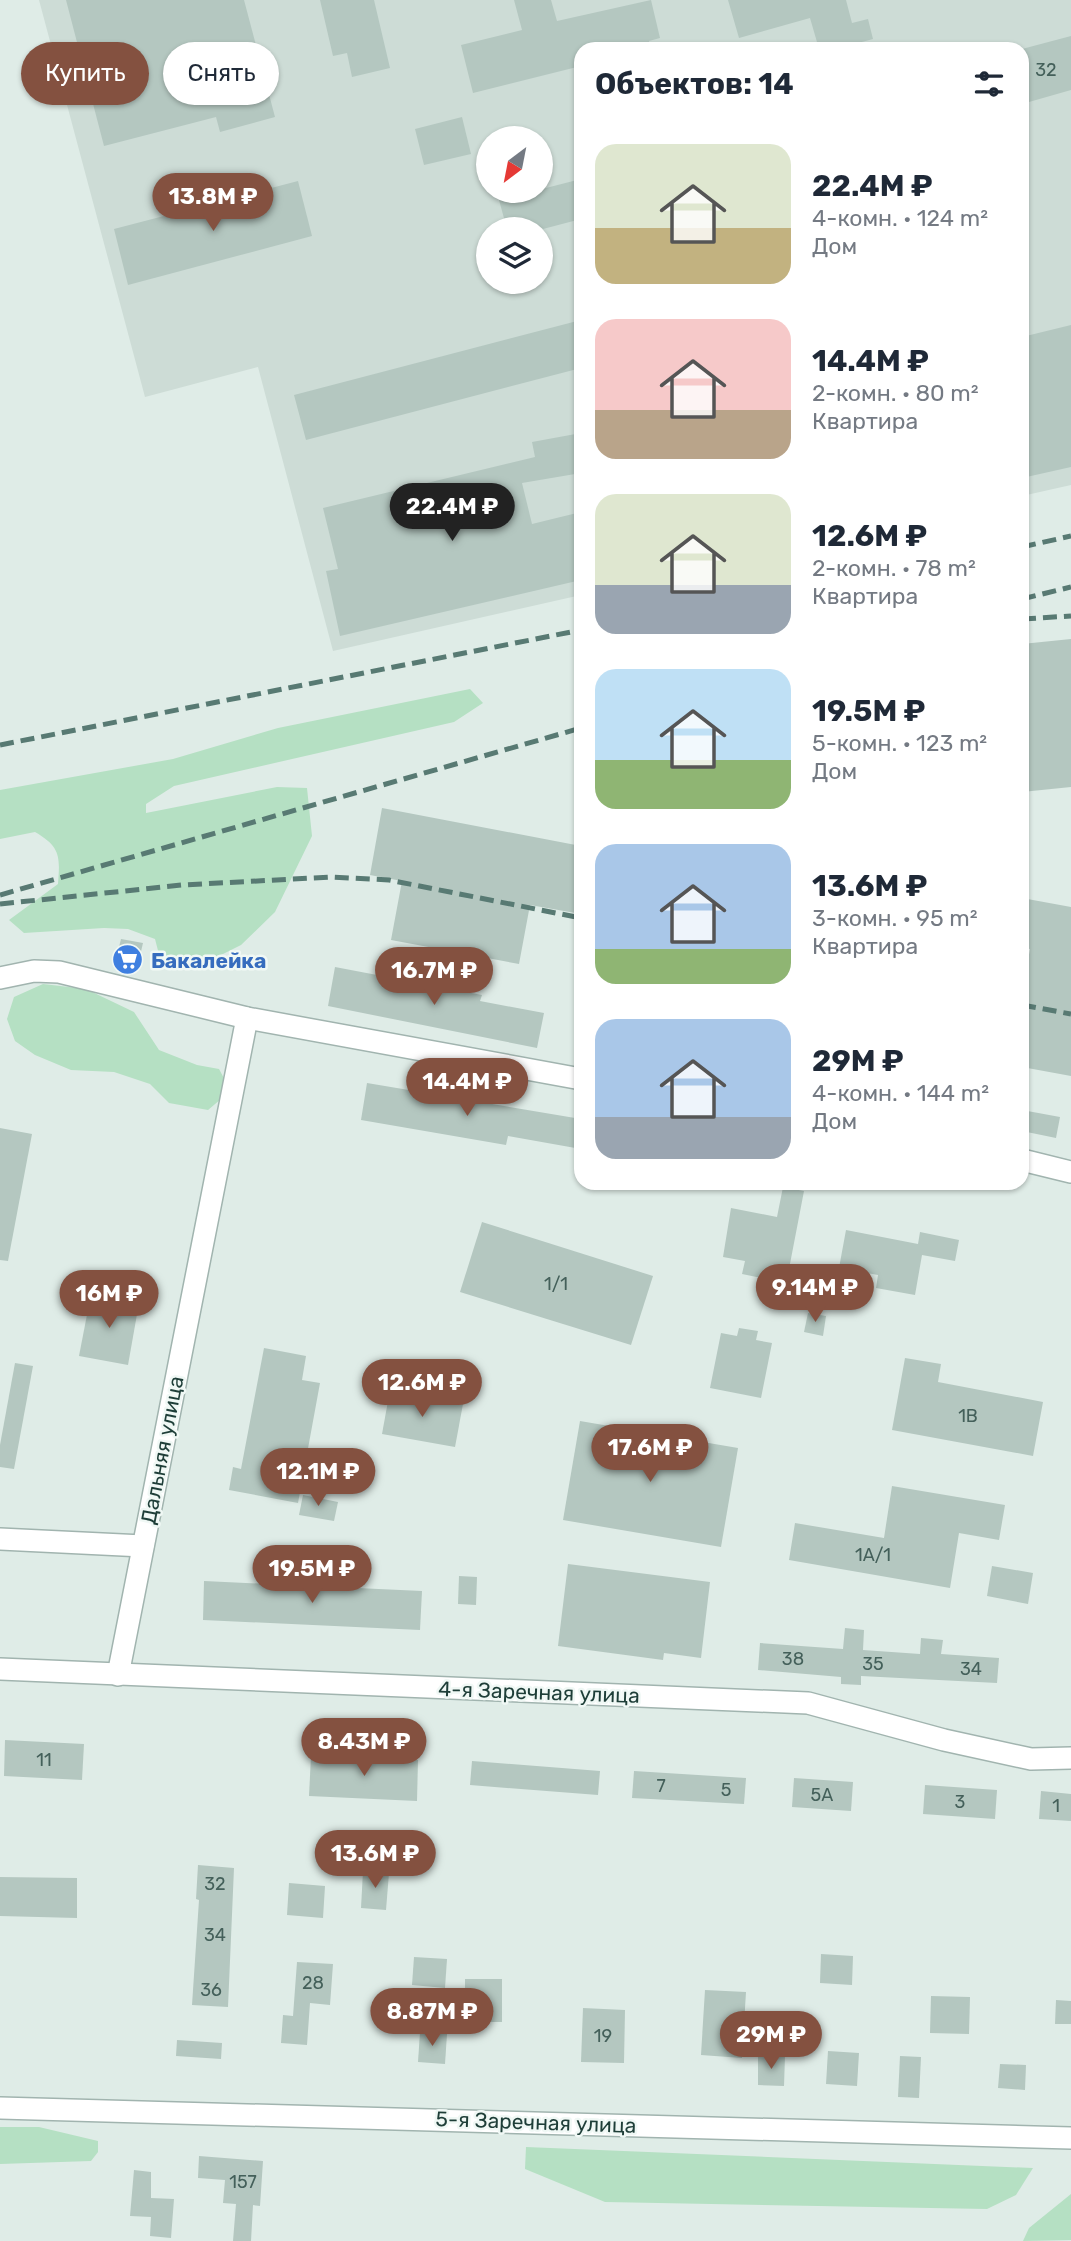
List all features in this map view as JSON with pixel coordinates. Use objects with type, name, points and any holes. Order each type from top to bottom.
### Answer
[{"type":"street","points":[[0,978],[34,971],[59,972],[247,1018],[574,1078]]},
{"type":"street","name":"Дальняя улица","points":[[118,1675],[247,1018]]},
{"type":"street","points":[[1029,1162],[1071,1172]]},
{"type":"street","points":[[0,1539],[143,1546]]},
{"type":"street","name":"4-я Заречная улица","points":[[0,1669],[808,1703],[944,1740],[1031,1759],[1071,1758]]},
{"type":"street","name":"5-я Заречная улица","points":[[0,2108],[1071,2138]]},
{"type":"shaded area","points":[[39,0],[1071,0],[1071,485],[1029,494],[1029,42],[574,42],[574,597],[333,651],[258,367],[145,397],[67,105],[149,105],[149,42],[50,42]]},
{"type":"green space","points":[[470,689],[483,703],[454,722],[174,786],[146,804],[146,813],[277,787],[307,788],[312,836],[275,912],[241,945],[201,965],[178,968],[162,966],[155,939],[128,929],[24,933],[9,920],[58,884],[59,867],[54,848],[35,832],[0,839],[0,790],[173,759],[278,728]]},
{"type":"green space","points":[[43,984],[86,989],[134,1012],[159,1050],[197,1065],[219,1069],[226,1082],[221,1099],[208,1110],[169,1103],[150,1084],[114,1072],[71,1070],[35,1055],[15,1041],[7,1019],[14,997]]},
{"type":"green space","points":[[0,2127],[39,2127],[98,2141],[98,2152],[91,2161],[0,2164]]},
{"type":"green space","points":[[526,2147],[1033,2168],[1016,2195],[987,2209],[605,2202],[525,2169]]},
{"type":"green space","points":[[1071,2194],[1071,2240],[1023,2241],[1029,2228]]},
{"type":"building","points":[[66,0],[244,0],[255,42],[163,42],[163,105],[272,105],[275,117],[220,132],[216,117],[104,146],[93,105],[149,105],[149,42],[77,42]]},
{"type":"building","points":[[320,0],[374,0],[390,68],[352,77],[347,53],[333,56]]},
{"type":"building","points":[[514,0],[551,0],[557,21],[651,0],[660,38],[649,42],[574,42],[574,68],[473,93],[461,45],[522,30]]},
{"type":"building","points":[[728,0],[846,0],[852,23],[868,19],[873,39],[862,42],[817,42],[810,18],[739,38]]},
{"type":"building","points":[[1071,36],[1071,90],[1029,102],[1029,47]]},
{"type":"building","points":[[462,117],[471,154],[424,165],[415,129]]},
{"type":"building","points":[[298,181],[312,236],[128,285],[114,229]]},
{"type":"building","points":[[574,181],[574,221],[553,226],[553,217],[504,217],[500,203],[553,203],[553,186]]},
{"type":"building","points":[[574,322],[574,370],[306,440],[294,395]]},
{"type":"building","points":[[1071,325],[1071,467],[1029,476],[1029,335]]},
{"type":"building","points":[[574,434],[574,474],[522,483],[532,524],[574,514],[574,582],[340,636],[326,571],[338,569],[323,508],[535,457],[532,442]]},
{"type":"building","points":[[1071,639],[1071,787],[1029,791],[1029,643]]},
{"type":"building","points":[[382,808],[574,845],[574,913],[530,905],[519,964],[391,940],[402,881],[370,875]]},
{"type":"building","points":[[1029,899],[1071,907],[1071,1076],[1029,1068]]},
{"type":"building","points":[[121,939],[143,943],[139,960],[117,955]]},
{"type":"building","points":[[335,967],[482,995],[480,1001],[544,1013],[537,1048],[328,1006]]},
{"type":"building","points":[[367,1083],[574,1118],[574,1148],[508,1136],[506,1145],[361,1120]]},
{"type":"building","points":[[1029,1111],[1060,1117],[1056,1138],[1029,1132]]},
{"type":"building","points":[[0,1128],[32,1134],[8,1261],[0,1260]]},
{"type":"building","points":[[782,1190],[804,1191],[789,1269],[774,1266],[771,1280],[742,1274],[745,1261],[723,1257],[731,1208],[777,1217]]},
{"type":"building","points":[[482,1222],[653,1276],[631,1345],[460,1292]]},
{"type":"building","points":[[846,1230],[918,1244],[920,1232],[959,1240],[955,1261],[922,1255],[915,1295],[876,1288],[878,1275],[839,1268]]},
{"type":"building","points":[[91,1294],[139,1303],[128,1365],[79,1356]]},
{"type":"building","points":[[808,1313],[826,1316],[823,1336],[804,1332]]},
{"type":"building","points":[[739,1328],[758,1331],[756,1340],[772,1343],[761,1398],[710,1388],[721,1333],[737,1336]]},
{"type":"building","points":[[264,1348],[306,1356],[302,1380],[320,1383],[298,1503],[229,1490],[233,1467],[241,1469]]},
{"type":"building","points":[[905,1358],[941,1364],[938,1382],[1043,1402],[1033,1456],[892,1430]]},
{"type":"building","points":[[15,1363],[33,1366],[14,1469],[0,1467],[0,1445]]},
{"type":"building","points":[[390,1390],[463,1404],[455,1447],[382,1434]]},
{"type":"building","points":[[580,1421],[738,1448],[721,1547],[563,1520]]},
{"type":"building","points":[[892,1486],[1005,1505],[999,1540],[959,1533],[950,1588],[789,1560],[795,1523],[884,1538]]},
{"type":"building","points":[[303,1495],[338,1502],[334,1521],[299,1515]]},
{"type":"building","points":[[568,1564],[710,1582],[701,1658],[664,1653],[663,1660],[558,1646]]},
{"type":"building","points":[[992,1566],[1033,1573],[1028,1604],[987,1596]]},
{"type":"building","points":[[459,1576],[477,1577],[476,1605],[458,1604]]},
{"type":"building","points":[[204,1581],[422,1591],[420,1630],[203,1620]]},
{"type":"building","points":[[845,1628],[864,1630],[863,1650],[920,1654],[921,1638],[943,1640],[941,1654],[999,1658],[997,1683],[861,1676],[861,1685],[841,1684],[841,1677],[758,1670],[760,1643],[843,1649]]},
{"type":"building","points":[[5,1740],[84,1744],[82,1780],[4,1776]]},
{"type":"building","points":[[311,1756],[418,1760],[417,1801],[309,1796]]},
{"type":"building","points":[[472,1761],[600,1771],[598,1795],[470,1785]]},
{"type":"building","points":[[634,1771],[746,1778],[744,1804],[632,1798]]},
{"type":"building","points":[[794,1778],[853,1782],[851,1811],[792,1807]]},
{"type":"building","points":[[925,1785],[997,1790],[995,1819],[923,1814]]},
{"type":"building","points":[[1041,1791],[1071,1794],[1071,1821],[1039,1819]]},
{"type":"building","points":[[198,1865],[234,1868],[228,2007],[192,2005],[199,1900],[196,1899]]},
{"type":"building","points":[[363,1871],[389,1873],[386,1910],[361,1908]]},
{"type":"building","points":[[0,1877],[77,1878],[77,1918],[0,1916]]},
{"type":"building","points":[[289,1883],[325,1886],[323,1918],[287,1915]]},
{"type":"building","points":[[821,1954],[853,1956],[852,1985],[820,1983]]},
{"type":"building","points":[[414,1957],[447,1959],[445,1988],[412,1985]]},
{"type":"building","points":[[297,1962],[333,1964],[330,2005],[310,2003],[307,2045],[281,2043],[283,2015],[293,2016]]},
{"type":"building","points":[[465,1979],[502,1979],[502,2022],[465,2022]]},
{"type":"building","points":[[705,1990],[746,1992],[742,2058],[701,2055]]},
{"type":"building","points":[[931,1996],[970,1997],[969,2034],[930,2033]]},
{"type":"building","points":[[1056,2000],[1071,2001],[1071,2024],[1055,2024]]},
{"type":"building","points":[[583,2008],[625,2010],[624,2063],[581,2062]]},
{"type":"building","points":[[420,2032],[447,2034],[445,2064],[418,2062]]},
{"type":"building","points":[[177,2040],[222,2043],[221,2059],[176,2056]]},
{"type":"building","points":[[828,2051],[859,2053],[857,2086],[826,2084]]},
{"type":"building","points":[[758,2056],[785,2056],[784,2086],[758,2085]]},
{"type":"building","points":[[900,2056],[921,2057],[919,2098],[898,2097]]},
{"type":"building","points":[[1000,2064],[1026,2065],[1025,2090],[998,2088]]},
{"type":"building","points":[[199,2156],[263,2161],[260,2206],[253,2205],[251,2241],[233,2241],[236,2204],[223,2203],[225,2180],[198,2178]]},
{"type":"building","points":[[134,2170],[151,2172],[151,2198],[174,2199],[171,2238],[150,2236],[151,2217],[130,2216]]},
{"type":"railway","points":[[1029,545],[1071,536]]},
{"type":"railway","points":[[1029,597],[1071,587]]},
{"type":"railway","points":[[1029,619],[1071,616]]},
{"type":"railway","points":[[0,745],[574,631]]},
{"type":"railway","points":[[0,895],[574,730]]},
{"type":"railway","points":[[0,904],[182,885],[331,877],[389,880],[574,917]]},
{"type":"railway","points":[[1029,1006],[1071,1014]]},
{"type":"place","name":"Бакалейка","points":[[128,960]]}]
